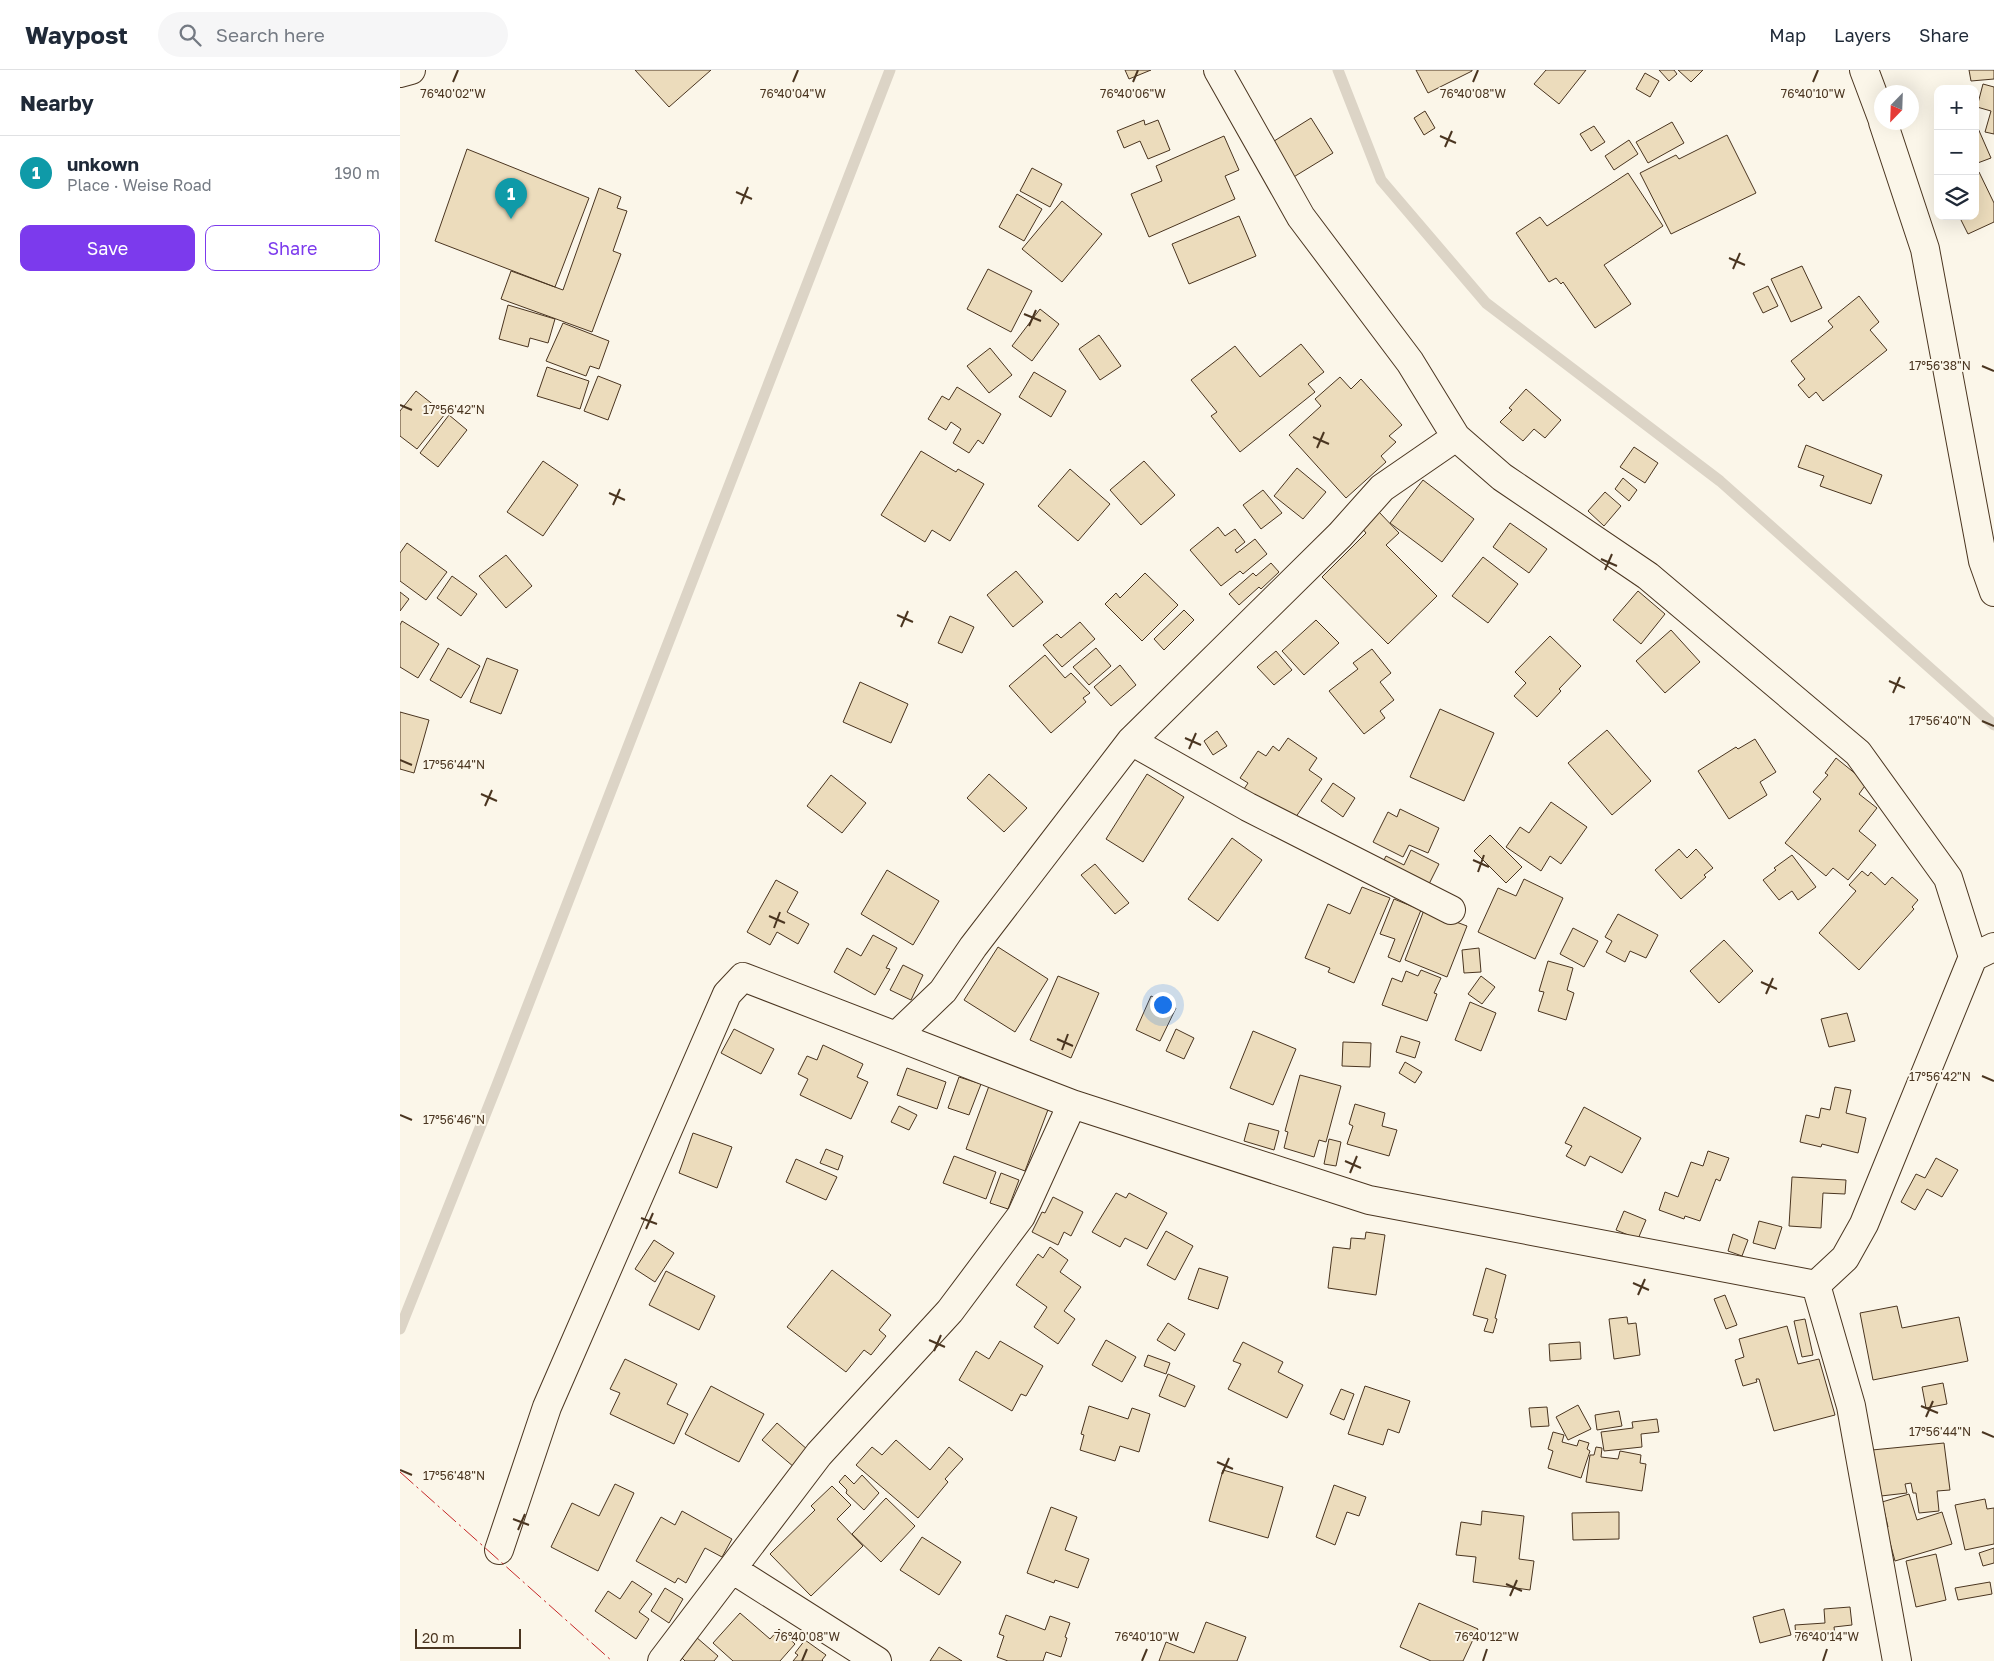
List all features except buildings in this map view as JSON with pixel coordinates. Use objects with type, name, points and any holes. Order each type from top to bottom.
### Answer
[{"type":"street","points":[[400,73],[411,70]]},
{"type":"street","points":[[1218,70],[1301,217],[1410,362],[1456,437],[1502,477],[1648,576],[1858,753],[1948,878],[1985,952],[1864,1224],[1845,1258],[1816,1285]]},
{"type":"street","points":[[1864,70],[1874,97]]},
{"type":"street","points":[[1886,130],[1925,249],[1982,561],[1994,592]]},
{"type":"street","points":[[896,1036],[943,991],[979,939],[1131,741],[1340,535],[1382,488],[1456,437]]},
{"type":"street","points":[[1131,741],[1248,807],[1450,910]]},
{"type":"street","points":[[499,1550],[547,1407],[727,994],[743,977],[1072,1104],[1369,1200],[1816,1285]]},
{"type":"street","points":[[662,1661],[819,1454],[950,1311],[1021,1216],[1072,1104]]},
{"type":"street","points":[[1816,1285],[1851,1406],[1897,1661]]},
{"type":"street","points":[[732,1569],[877,1661]]},
{"type":"waterway","points":[[400,1329],[497,1085],[890,70]]},
{"type":"waterway","points":[[1338,70],[1381,180],[1486,303],[1720,481],[1994,725]]},
{"type":"power","points":[[400,1472],[612,1661]]},
{"type":"place","name":"unkown","points":[[511,219]]}]
